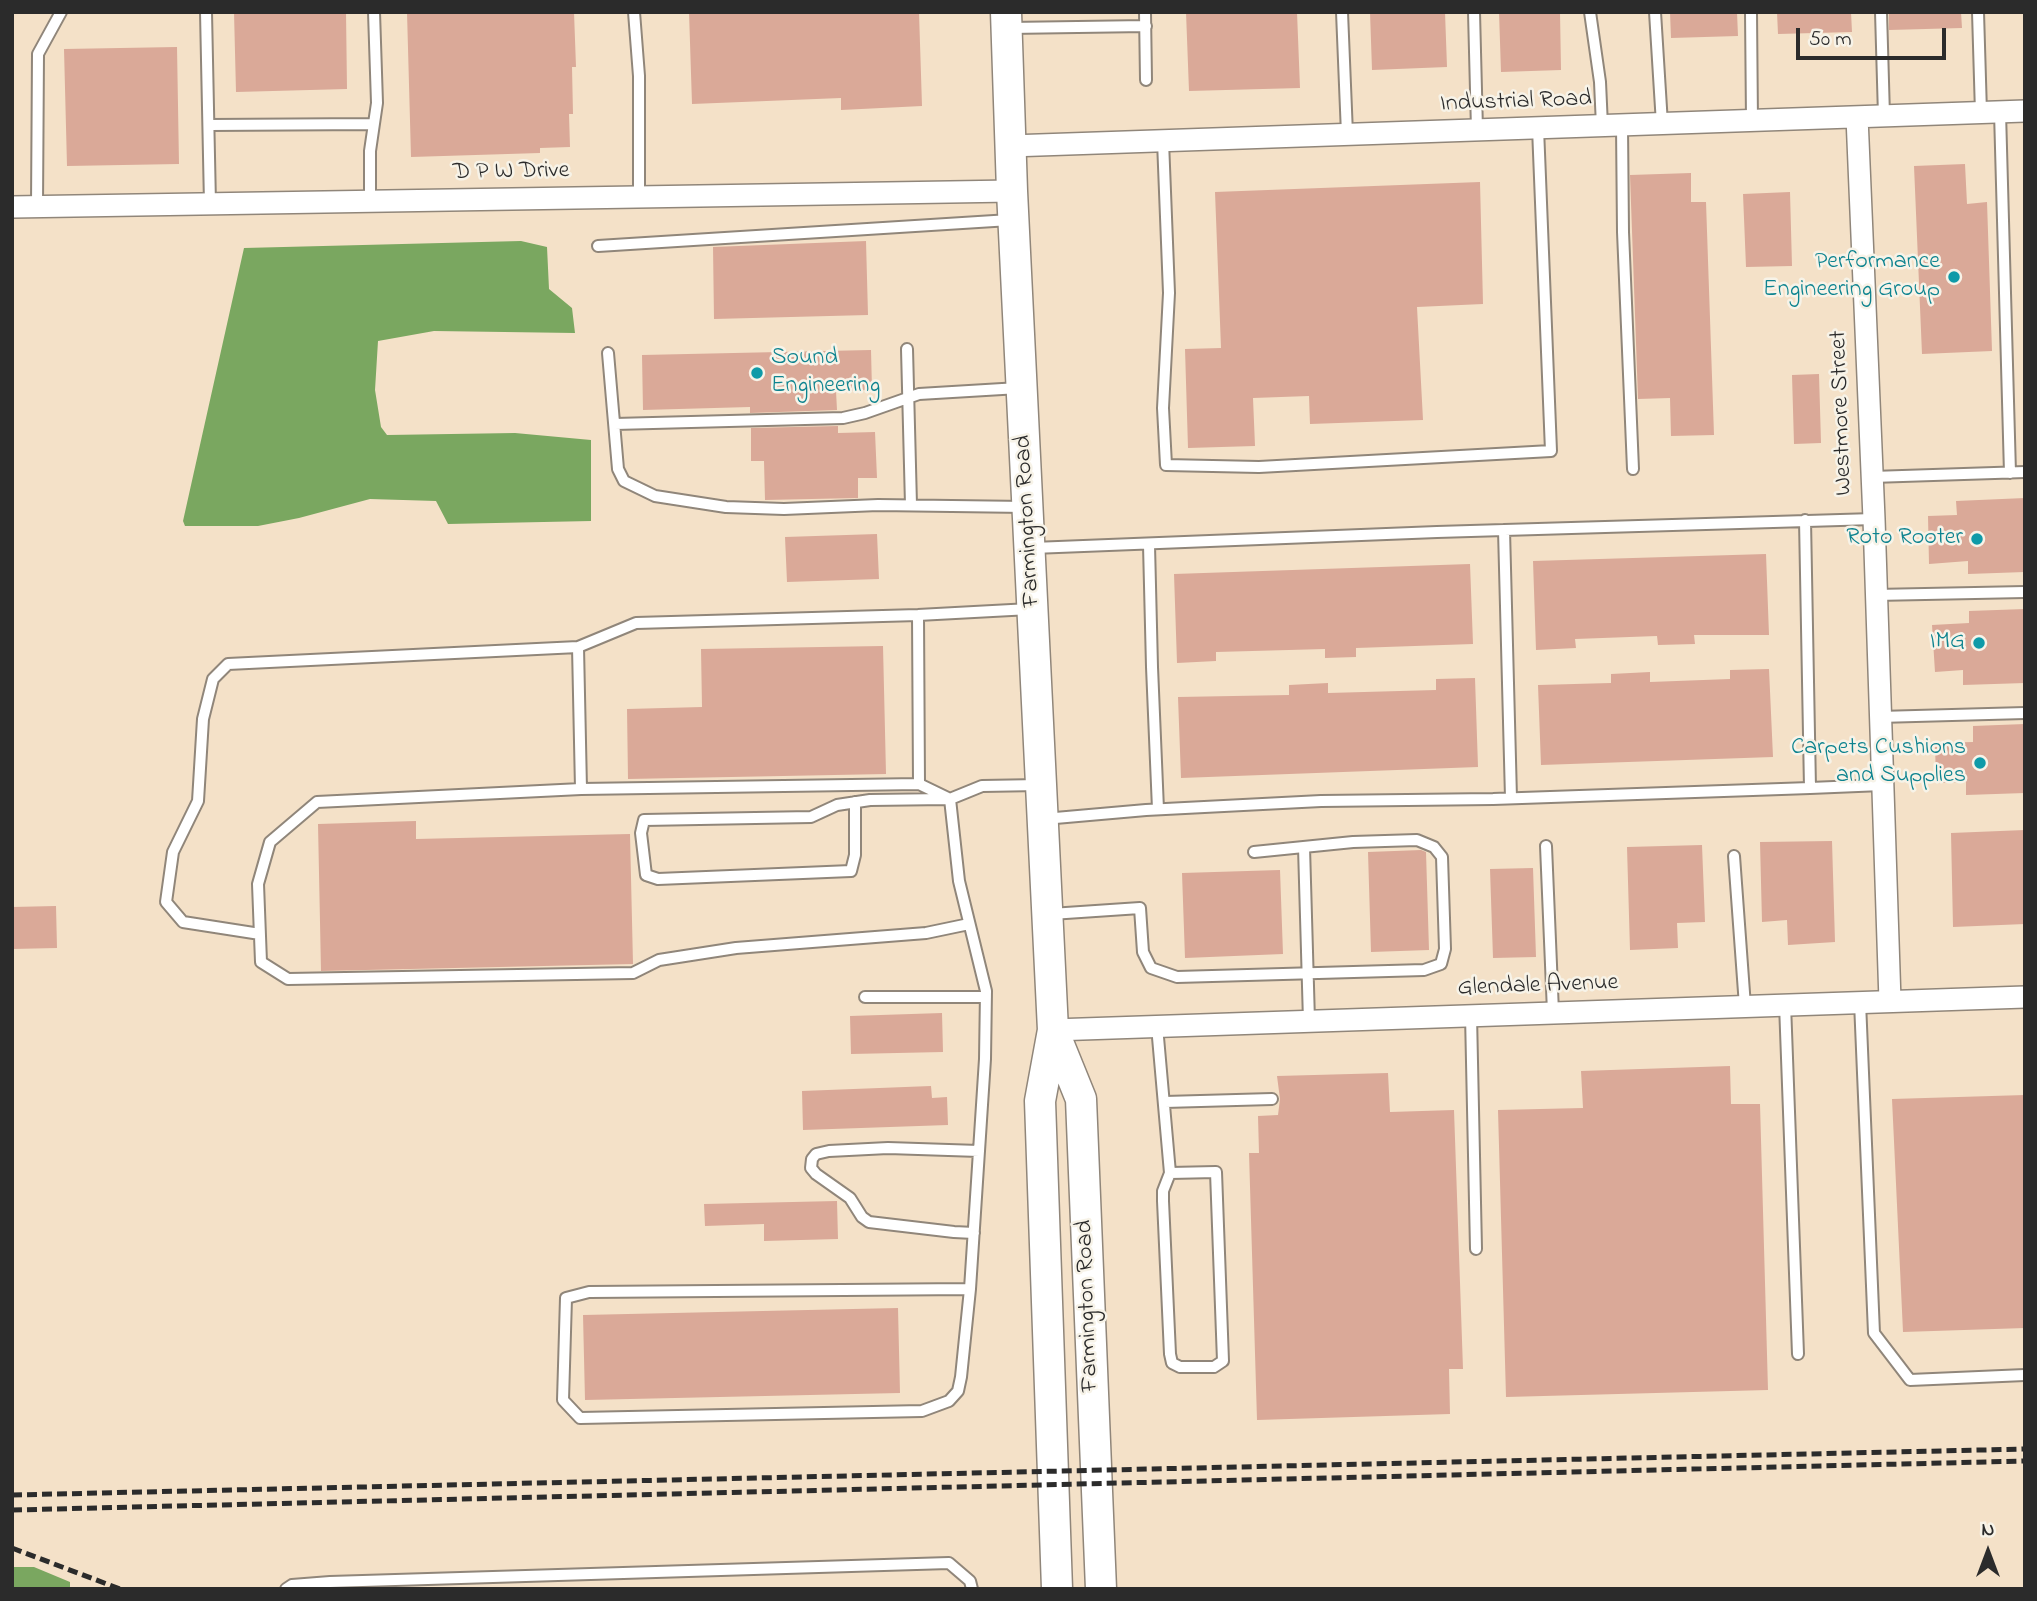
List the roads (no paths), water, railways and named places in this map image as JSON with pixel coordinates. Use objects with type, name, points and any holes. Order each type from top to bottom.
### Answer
[{"type":"main road","name":"Farmington Road","points":[[1006,20],[1012,206],[1053,1030],[1040,1101],[1057,1589]]},
{"type":"main road","name":"Farmington Road","points":[[1053,1030],[1081,1099],[1101,1589]]},
{"type":"street","name":"Industrial Road","points":[[1010,146],[2025,111]]},
{"type":"street","name":"Westmore Street","points":[[1857,117],[1890,1001]]},
{"type":"street","name":"D P W Drive","points":[[12,207],[639,197],[1012,206]]},
{"type":"street","name":"Glendale Avenue","points":[[1053,1030],[2025,997]]},
{"type":"lane","points":[[37,206],[38,54],[61,12]]},
{"type":"lane","points":[[206,12],[210,204]]},
{"type":"lane","points":[[370,201],[370,150],[377,103],[374,12]]},
{"type":"lane","points":[[634,12],[639,76],[639,197]]},
{"type":"lane","points":[[1146,12],[1146,80]]},
{"type":"lane","points":[[1342,12],[1347,134]]},
{"type":"lane","points":[[1474,12],[1477,130]]},
{"type":"lane","points":[[1590,12],[1600,82],[1612,126],[1623,232],[1633,469]]},
{"type":"lane","points":[[1655,12],[1662,124]]},
{"type":"lane","points":[[1751,12],[1752,121]]},
{"type":"lane","points":[[1881,12],[1884,116]]},
{"type":"lane","points":[[1978,12],[1991,113],[2010,473]]},
{"type":"lane","points":[[1006,20],[1146,26]]},
{"type":"lane","points":[[209,125],[374,124]]},
{"type":"lane","points":[[1163,141],[1170,293],[1163,408],[1166,465],[1259,467],[1551,451],[1538,128]]},
{"type":"lane","points":[[598,246],[1012,206]]},
{"type":"lane","points":[[907,349],[911,505]]},
{"type":"lane","points":[[608,353],[618,469],[624,481],[655,496],[726,507],[784,509],[911,505],[1028,507]]},
{"type":"lane","points":[[615,424],[843,418],[865,413],[908,396],[1022,388]]},
{"type":"lane","points":[[1872,477],[2025,472]]},
{"type":"lane","points":[[1030,549],[1504,530],[1874,519]]},
{"type":"lane","points":[[1805,520],[1810,788]]},
{"type":"lane","points":[[1504,530],[1511,798]]},
{"type":"lane","points":[[1149,545],[1158,809]]},
{"type":"lane","points":[[1875,594],[2025,592]]},
{"type":"lane","points":[[260,934],[183,922],[166,902],[173,852],[198,801],[203,719],[213,678],[228,664],[578,647],[636,623],[1033,609]]},
{"type":"lane","points":[[918,615],[919,784]]},
{"type":"lane","points":[[578,647],[582,789]]},
{"type":"lane","points":[[1879,717],[2025,713]]},
{"type":"lane","points":[[950,799],[919,784],[582,789],[317,802],[270,842],[258,884],[261,962],[288,979],[633,973],[659,960],[736,948],[926,933],[969,924]]},
{"type":"lane","points":[[855,803],[855,855],[851,871],[658,879],[646,875],[641,833],[644,820],[811,817],[837,806],[870,800],[950,799],[982,786],[1042,785]]},
{"type":"lane","points":[[1044,819],[1158,809],[1321,802],[1882,785]]},
{"type":"lane","points":[[950,799],[959,881],[986,997],[985,1059],[971,1290],[958,1391],[949,1401],[922,1411],[580,1419],[563,1400],[566,1298],[589,1292],[971,1290]]},
{"type":"lane","points":[[1048,915],[1140,908],[1143,952],[1151,968],[1177,977],[1424,970],[1441,964],[1445,949],[1442,857],[1434,847],[1417,840],[1353,842],[1254,852]]},
{"type":"lane","points":[[1546,846],[1553,1012]]},
{"type":"lane","points":[[1304,848],[1310,973],[1309,1021]]},
{"type":"lane","points":[[1734,856],[1745,1006]]},
{"type":"lane","points":[[865,997],[986,997]]},
{"type":"lane","points":[[1860,1002],[1874,1333],[1910,1380],[2025,1375]]},
{"type":"lane","points":[[1785,1004],[1798,1354]]},
{"type":"lane","points":[[1471,1015],[1476,1249]]},
{"type":"lane","points":[[1157,1026],[1170,1173],[1163,1191],[1170,1354],[1172,1363],[1180,1367],[1214,1367],[1223,1361],[1216,1172],[1170,1173]]},
{"type":"lane","points":[[1165,1102],[1272,1099]]},
{"type":"lane","points":[[974,1233],[869,1222],[862,1217],[850,1198],[811,1168],[816,1154],[829,1152],[888,1148],[979,1152]]},
{"type":"lane","points":[[286,1589],[292,1585],[330,1582],[949,1563],[970,1581],[972,1589]]},
{"type":"railway","points":[[12,1495],[2025,1449]]},
{"type":"railway","points":[[12,1510],[2025,1461]]},
{"type":"railway","points":[[12,1548],[120,1589]]},
{"type":"place","name":"Performance Engineering Group","points":[[1954,277]]},
{"type":"place","name":"Sound Engineering","points":[[757,373]]},
{"type":"place","name":"Roto Rooter","points":[[1977,539]]},
{"type":"place","name":"IMG","points":[[1979,643]]},
{"type":"place","name":"Carpets Cushions and Supplies","points":[[1980,763]]}]
